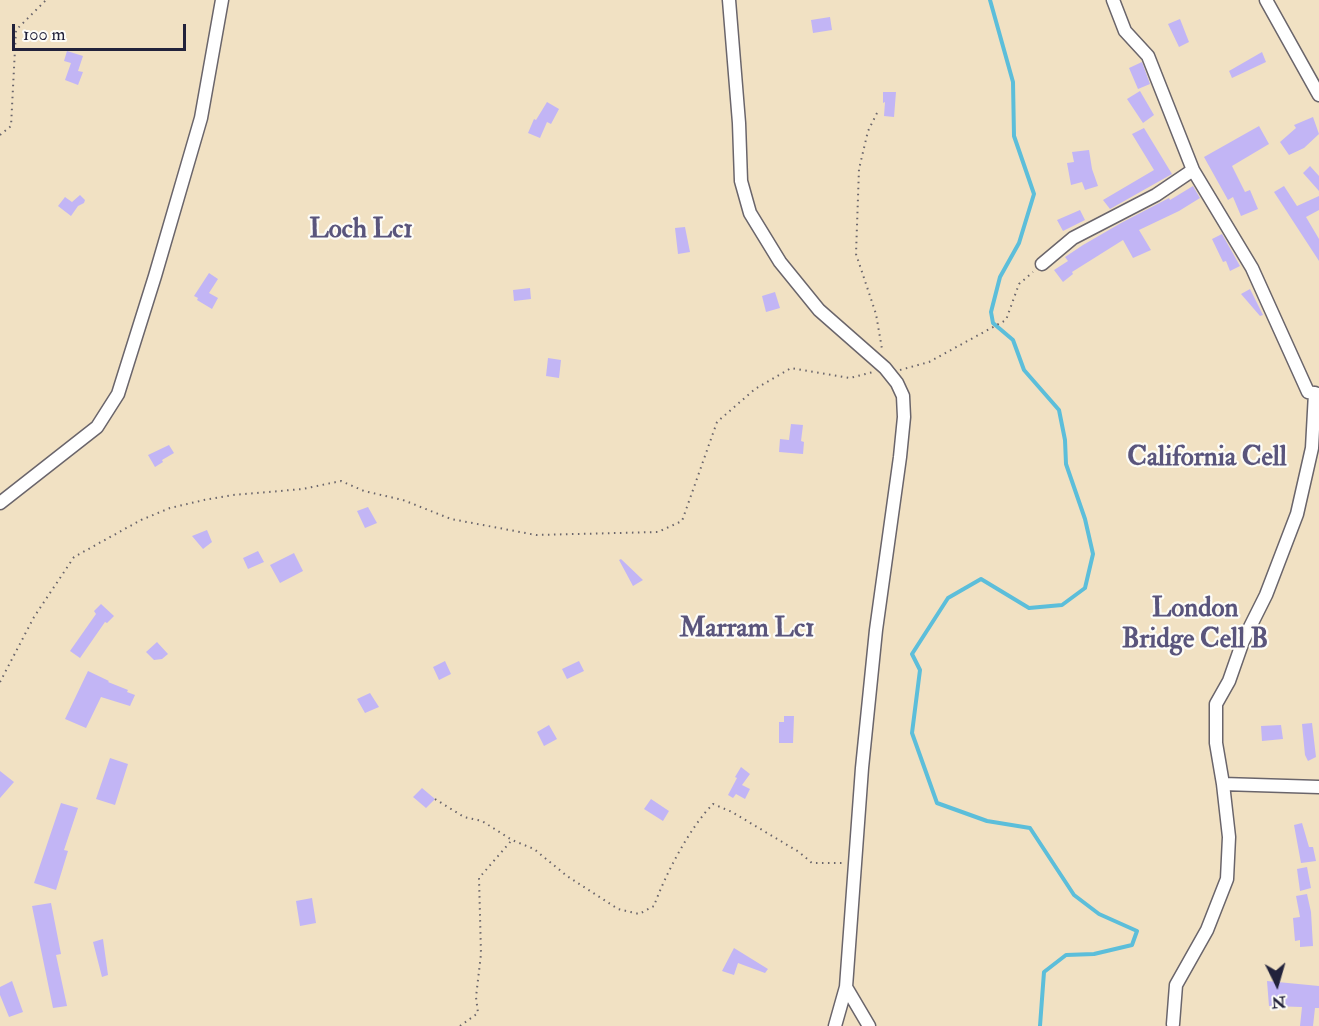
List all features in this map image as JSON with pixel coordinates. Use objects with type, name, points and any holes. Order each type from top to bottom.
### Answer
[{"type":"street","points":[[0,503],[98,427],[118,394],[201,118],[222,0]]},
{"type":"street","points":[[729,0],[739,123],[741,181],[750,213],[780,262],[819,310],[887,371],[897,383],[903,396],[904,417],[900,457],[876,630],[846,987],[835,1026]]},
{"type":"street","points":[[1113,0],[1125,31],[1148,56],[1193,170],[1252,268],[1308,392],[1317,394],[1312,448],[1297,514],[1266,595],[1244,641],[1229,681],[1216,704],[1216,743],[1229,837],[1227,879],[1207,930],[1176,985],[1173,1024]]},
{"type":"street","points":[[1266,0],[1319,95]]},
{"type":"street","points":[[1041,264],[1073,238],[1156,195],[1193,170]]},
{"type":"street","points":[[1223,784],[1319,787]]},
{"type":"street","points":[[846,987],[869,1026]]},
{"type":"path","points":[[0,135],[11,126],[16,30],[46,0]]},
{"type":"path","points":[[877,113],[868,131],[859,169],[856,254],[876,314],[887,371]]},
{"type":"path","points":[[0,682],[34,616],[74,557],[141,520],[170,508],[234,495],[274,492],[341,481],[364,491],[403,500],[451,519],[536,535],[658,532],[682,521],[717,422],[754,389],[790,368],[850,378],[928,362],[1006,320],[1019,284],[1041,264]]},
{"type":"path","points":[[435,799],[464,817],[482,821],[512,840],[534,849],[567,876],[618,909],[639,914],[654,906],[659,891],[676,860],[706,811],[713,804],[732,812],[799,852],[812,863],[855,863]]},
{"type":"path","points":[[460,1026],[478,1013],[476,998],[481,954],[479,878],[512,840]]},
{"type":"building","points":[[830,17],[832,30],[813,33],[811,20]]},
{"type":"building","points":[[1180,19],[1189,42],[1179,47],[1168,24]]},
{"type":"building","points":[[67,51],[83,56],[78,71],[83,72],[78,85],[65,80],[71,63],[64,61]]},
{"type":"building","points":[[1262,52],[1266,62],[1232,78],[1229,71]]},
{"type":"building","points":[[1142,62],[1150,84],[1138,89],[1129,68]]},
{"type":"building","points":[[1140,91],[1154,115],[1143,123],[1127,99]]},
{"type":"building","points":[[883,92],[896,92],[894,117],[884,116]]},
{"type":"building","points":[[547,102],[559,109],[551,124],[547,122],[540,138],[528,133],[534,119],[536,120]]},
{"type":"building","points":[[1313,117],[1319,134],[1304,148],[1289,155],[1280,142],[1296,128],[1294,125]]},
{"type":"building","points":[[1259,126],[1269,144],[1232,166],[1245,192],[1250,190],[1258,209],[1241,216],[1233,197],[1228,200],[1204,157]]},
{"type":"building","points":[[1144,128],[1172,174],[1110,209],[1103,200],[1154,170],[1132,134]]},
{"type":"building","points":[[1089,150],[1098,186],[1085,190],[1082,182],[1071,185],[1067,163],[1074,162],[1072,152]]},
{"type":"building","points":[[1310,166],[1319,176],[1319,191],[1303,173]]},
{"type":"building","points":[[1193,186],[1200,198],[1139,230],[1151,250],[1133,258],[1123,240],[1072,272],[1073,274],[1063,282],[1054,270],[1068,261],[1065,257],[1083,245]]},
{"type":"building","points":[[1284,186],[1297,206],[1319,196],[1319,210],[1306,217],[1319,239],[1319,261],[1274,192]]},
{"type":"building","points":[[80,195],[85,200],[84,203],[78,206],[71,216],[58,206],[65,197],[72,202]]},
{"type":"building","points":[[1080,210],[1085,220],[1063,231],[1057,220]]},
{"type":"building","points":[[685,227],[690,252],[678,254],[675,228]]},
{"type":"building","points":[[1222,234],[1240,266],[1230,271],[1212,239]]},
{"type":"building","points":[[209,273],[218,279],[209,293],[218,298],[212,309],[194,296]]},
{"type":"building","points":[[530,288],[531,299],[514,301],[513,290]]},
{"type":"building","points":[[1250,289],[1263,315],[1260,316],[1241,294]]},
{"type":"building","points":[[775,292],[780,308],[766,312],[762,296]]},
{"type":"building","points":[[548,358],[561,360],[559,378],[546,376]]},
{"type":"building","points":[[791,424],[803,425],[801,441],[804,442],[803,454],[779,452],[780,439],[789,440]]},
{"type":"building","points":[[169,445],[174,453],[155,467],[148,455]]},
{"type":"building","points":[[368,507],[377,523],[365,528],[357,511]]},
{"type":"building","points":[[207,530],[212,542],[203,549],[192,536]]},
{"type":"building","points":[[258,551],[264,562],[248,569],[243,558]]},
{"type":"building","points":[[294,553],[303,571],[280,583],[270,565]]},
{"type":"building","points":[[621,559],[643,580],[633,586],[619,560]]},
{"type":"building","points":[[101,604],[114,616],[107,623],[105,622],[80,658],[70,651],[96,614],[94,611]]},
{"type":"building","points":[[157,642],[168,654],[162,659],[154,660],[146,652]]},
{"type":"building","points":[[445,661],[451,674],[439,680],[433,667]]},
{"type":"building","points":[[579,661],[584,671],[567,679],[562,669]]},
{"type":"building","points":[[88,671],[135,695],[130,706],[101,697],[86,728],[65,719]]},
{"type":"building","points":[[370,693],[379,707],[365,713],[357,699]]},
{"type":"building","points":[[784,716],[794,716],[793,743],[779,743],[779,722],[784,722]]},
{"type":"building","points":[[1312,723],[1316,757],[1308,761],[1305,755],[1302,724]]},
{"type":"building","points":[[549,725],[557,739],[544,746],[537,732]]},
{"type":"building","points":[[1281,725],[1283,739],[1262,741],[1261,726]]},
{"type":"building","points":[[110,758],[128,764],[115,805],[96,799]]},
{"type":"building","points":[[741,767],[750,774],[742,785],[750,789],[745,799],[736,794],[733,798],[728,795]]},
{"type":"building","points":[[0,771],[14,782],[0,798]]},
{"type":"building","points":[[422,788],[435,799],[426,808],[413,797]]},
{"type":"building","points":[[651,799],[669,811],[663,821],[644,809]]},
{"type":"building","points":[[61,803],[78,808],[64,850],[68,851],[56,890],[34,883]]},
{"type":"building","points":[[1302,823],[1309,847],[1313,847],[1316,861],[1301,863],[1294,825]]},
{"type":"building","points":[[1307,867],[1311,888],[1300,891],[1297,869]]},
{"type":"building","points":[[1307,894],[1311,912],[1313,946],[1300,947],[1300,940],[1295,941],[1293,918],[1300,917],[1296,896]]},
{"type":"building","points":[[312,898],[316,923],[300,926],[296,901]]},
{"type":"building","points":[[51,903],[61,954],[56,955],[67,1006],[53,1008],[32,906]]},
{"type":"building","points":[[103,939],[108,975],[102,977],[93,942]]},
{"type":"building","points":[[734,948],[768,969],[765,973],[738,963],[734,975],[722,971]]},
{"type":"building","points":[[12,981],[23,1012],[9,1017],[0,995],[0,987]]},
{"type":"building","points":[[1267,981],[1319,986],[1319,1008],[1315,1008],[1313,1026],[1300,1026],[1302,1007],[1269,1006]]},
{"type":"waterway","points":[[990,0],[1013,82],[1014,136],[1034,194],[1019,243],[1000,277],[991,312],[993,323],[1013,340],[1024,370],[1059,410],[1065,440],[1066,464],[1085,519],[1093,554],[1085,588],[1062,605],[1029,608],[981,579],[948,598],[912,654],[920,670],[912,733],[937,803],[987,821],[1030,828],[1074,895],[1099,914],[1137,931],[1132,945],[1094,954],[1066,955],[1044,972],[1040,1026]]},
{"type":"district","name":"Loch Lc1","points":[[361,231]]},
{"type":"district","name":"California Cell","points":[[1207,459]]},
{"type":"district","name":"London Bridge Cell B","points":[[1195,626]]},
{"type":"district","name":"Marram Lc1","points":[[747,630]]}]
